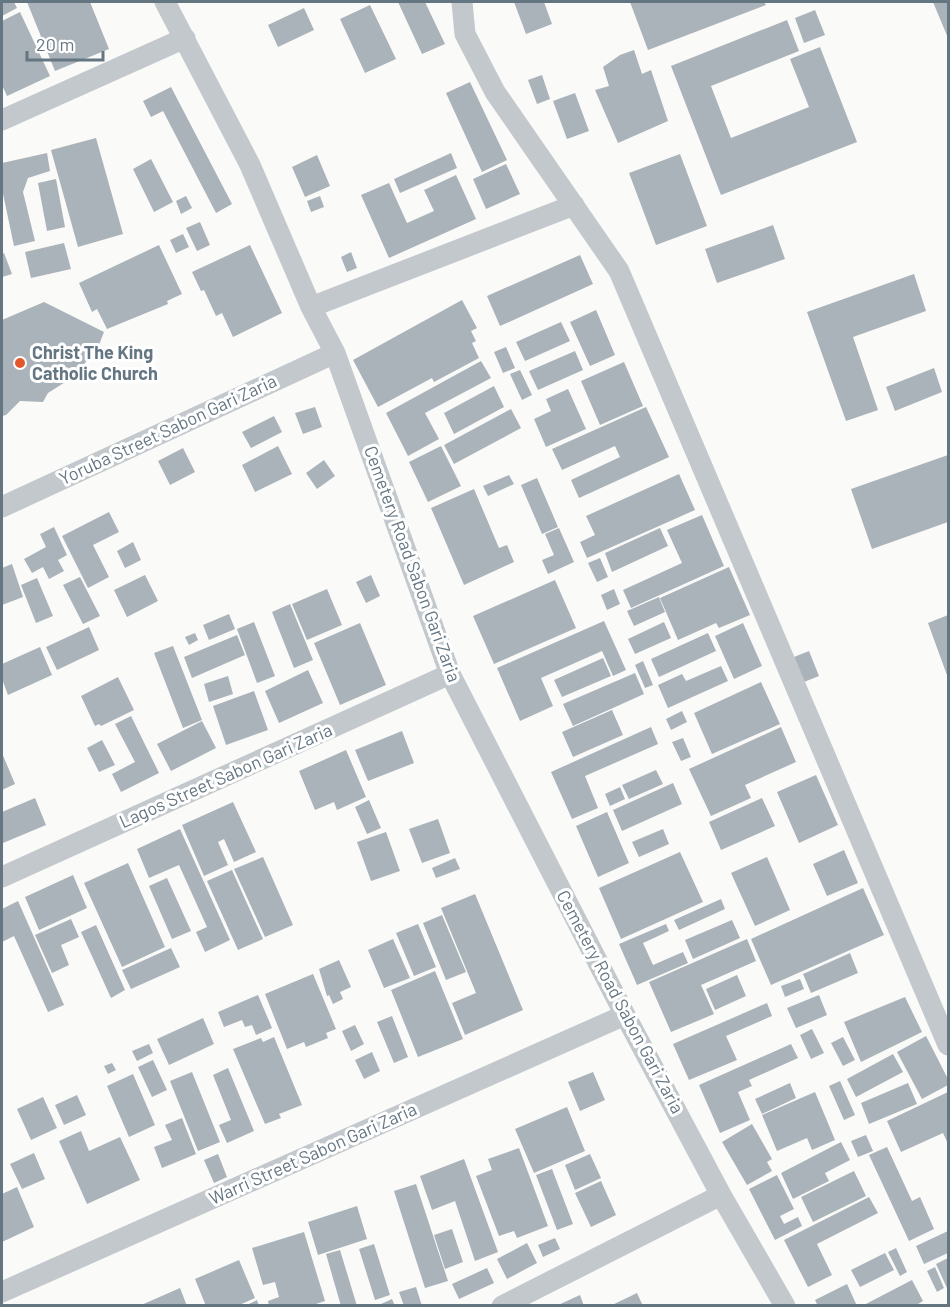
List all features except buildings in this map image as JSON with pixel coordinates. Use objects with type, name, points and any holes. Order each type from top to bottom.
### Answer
[{"type":"street","name":"Cemetery Road Sabon Gari Zaria","points":[[165,2],[250,165],[311,307],[335,353],[450,674],[625,1015],[721,1195],[785,1305]]},
{"type":"street","points":[[462,2],[465,34],[495,92],[619,271],[948,1045]]},
{"type":"street","points":[[2,120],[185,38]]},
{"type":"street","points":[[311,307],[574,205]]},
{"type":"street","name":"Yoruba Street Sabon Gari Zaria","points":[[2,507],[335,353]]},
{"type":"street","name":"Lagos Street Sabon Gari Zaria","points":[[2,877],[450,674]]},
{"type":"street","name":"Warri Street Sabon Gari Zaria","points":[[2,1292],[625,1015]]},
{"type":"street","points":[[502,1305],[721,1195]]},
{"type":"place","name":"Christ The King Catholic Church","points":[[20,363]]}]
